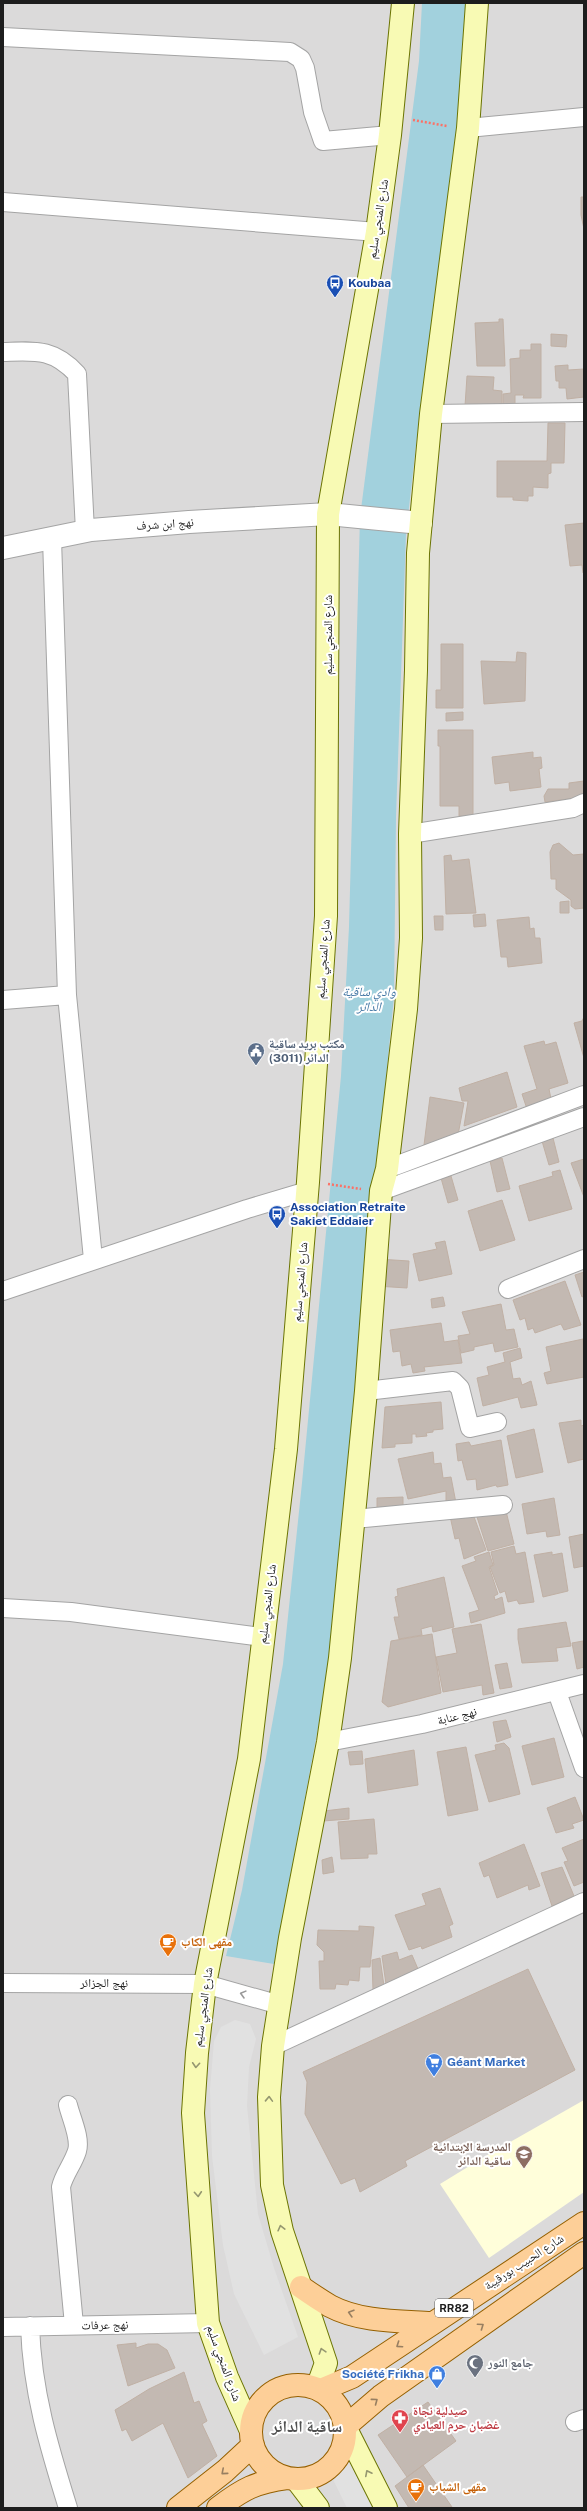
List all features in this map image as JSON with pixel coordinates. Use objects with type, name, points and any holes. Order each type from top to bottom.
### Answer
[{"type":"main road","name":"شارع المنجي سليم","points":[[252,2438],[227,2377],[208,2323],[193,2113],[197,2053],[205,1984],[249,1759],[262,1637],[286,1449],[307,1191],[326,916],[338,515],[390,135],[403,3]]},
{"type":"main road","points":[[319,2389],[326,2363],[282,2230],[272,2185],[269,2097],[273,2046],[328,1742],[340,1658],[366,1391],[374,1190],[387,1170],[406,1009],[411,938],[410,834],[416,670],[418,553],[416,522],[430,414],[460,127],[477,3]]},
{"type":"main road","name":"شارع الحبيب بورقيبة","points":[[319,2389],[352,2377],[431,2323],[584,2223]]},
{"type":"main road","name":"RR82","points":[[346,2428],[381,2396],[584,2253]]},
{"type":"main road","points":[[301,2287],[331,2306],[350,2314],[392,2321],[431,2323]]},
{"type":"main road","points":[[178,2508],[225,2471],[252,2438],[257,2409],[272,2392],[294,2384],[319,2389],[338,2405],[346,2428],[386,2508]]},
{"type":"main road","points":[[218,2508],[233,2497],[262,2481],[318,2475],[336,2461],[342,2451],[346,2428]]},
{"type":"main road","points":[[252,2438],[262,2462],[277,2474],[291,2478],[318,2508]]},
{"type":"street","points":[[3,37],[290,52],[301,59],[306,68],[313,112],[323,140],[390,135]]},
{"type":"street","points":[[460,127],[584,117]]},
{"type":"street","points":[[3,202],[377,232]]},
{"type":"street","points":[[3,352],[37,351],[50,354],[70,367],[76,374],[85,531]]},
{"type":"street","points":[[430,414],[584,412]]},
{"type":"street","name":"نهج ابن شرف","points":[[3,548],[85,531],[338,515],[416,522]]},
{"type":"street","points":[[52,539],[67,994],[93,1259]]},
{"type":"street","points":[[410,834],[573,808],[584,804]]},
{"type":"street","points":[[3,1000],[67,994]]},
{"type":"street","points":[[387,1170],[584,1095]]},
{"type":"street","points":[[374,1190],[584,1117]]},
{"type":"street","points":[[3,1291],[93,1259],[307,1191]]},
{"type":"street","points":[[508,1289],[584,1259]]},
{"type":"street","points":[[366,1391],[453,1381],[460,1388],[470,1428],[497,1422]]},
{"type":"street","points":[[354,1519],[503,1505]]},
{"type":"street","points":[[3,1608],[71,1612],[262,1637]]},
{"type":"street","name":"نهج عنابة","points":[[328,1742],[422,1724],[557,1692],[584,1684]]},
{"type":"street","points":[[557,1692],[584,1768]]},
{"type":"street","points":[[273,2046],[584,1902]]},
{"type":"street","name":"نهج الجزائر","points":[[3,1983],[205,1984],[280,2005]]},
{"type":"street","points":[[68,2105],[78,2143],[77,2150],[66,2172],[61,2187],[74,2325]]},
{"type":"street","name":"نهج عرفات","points":[[3,2326],[208,2323]]},
{"type":"street","points":[[30,2326],[30,2348],[41,2418],[68,2508]]},
{"type":"path","points":[[410,120],[460,127]]},
{"type":"path","points":[[328,1184],[374,1190]]},
{"type":"shaded area","points":[[3,3],[584,3],[584,2508],[3,2508]]},
{"type":"shaded area","points":[[235,2020],[250,2024],[256,2039],[249,2067],[247,2106],[258,2214],[274,2268],[298,2337],[264,2355],[234,2294],[223,2245],[212,2156],[210,2089],[214,2041],[221,2027]]},
{"type":"shaded area","name":"المدرسة الإبتدائية ساقية الدائر","points":[[584,2100],[584,2192],[489,2258],[440,2184],[489,2154]]},
{"type":"shaded area","points":[[353,2448],[380,2508],[347,2508],[324,2461]]},
{"type":"water","name":"وادي ساقية الدائر","points":[[422,3],[469,3],[469,32],[420,410],[406,534],[396,817],[394,996],[329,1669],[274,1964],[226,1956],[242,1890],[283,1664],[302,1483],[341,1076],[349,927],[360,517],[419,61]]},
{"type":"building","points":[[581,197],[584,197],[584,229],[581,215]]},
{"type":"building","points":[[499,319],[503,319],[505,366],[477,366],[475,323],[499,322]]},
{"type":"building","points":[[551,334],[567,335],[566,347],[551,346]]},
{"type":"building","points":[[531,344],[541,344],[541,398],[523,398],[524,395],[515,395],[515,404],[503,404],[503,394],[511,393],[510,359],[520,358],[520,350],[531,350]]},
{"type":"building","points":[[568,365],[568,370],[584,369],[584,397],[567,399],[566,388],[559,388],[559,381],[556,381],[555,366]]},
{"type":"building","points":[[467,376],[494,377],[493,390],[502,391],[502,404],[465,406]]},
{"type":"building","points":[[548,423],[565,423],[564,463],[551,463],[551,473],[548,474],[548,488],[533,487],[533,496],[528,496],[528,501],[513,500],[513,497],[497,497],[497,461],[547,461]]},
{"type":"building","points":[[584,523],[583,573],[582,565],[570,566],[565,525]]},
{"type":"building","points":[[441,644],[463,644],[463,708],[436,708],[436,690],[441,690]]},
{"type":"building","points":[[517,652],[526,653],[525,701],[484,704],[481,661],[516,662]]},
{"type":"building","points":[[463,712],[463,720],[446,721],[446,713]]},
{"type":"building","points":[[438,730],[473,730],[473,817],[459,816],[459,806],[440,806],[440,746],[438,746]]},
{"type":"building","points":[[533,752],[533,758],[541,757],[542,768],[539,769],[541,787],[510,791],[509,782],[495,784],[492,757]]},
{"type":"building","points":[[584,781],[584,797],[545,802],[544,796],[548,789],[569,789],[569,783]]},
{"type":"building","points":[[559,843],[573,855],[584,854],[584,908],[575,909],[571,906],[571,900],[556,889],[556,879],[551,879],[550,852],[553,845]]},
{"type":"building","points":[[451,855],[452,861],[469,859],[476,913],[446,914],[444,856]]},
{"type":"building","points":[[569,901],[569,913],[560,913],[560,902]]},
{"type":"building","points":[[485,914],[486,926],[474,927],[473,915]]},
{"type":"building","points":[[434,916],[443,916],[443,930],[435,930]]},
{"type":"building","points":[[529,917],[530,929],[534,928],[535,938],[540,938],[542,963],[508,967],[507,957],[501,957],[497,920]]},
{"type":"building","points":[[584,1017],[584,1058],[574,1023],[582,1021]]},
{"type":"building","points":[[544,1041],[545,1045],[556,1042],[568,1083],[549,1089],[551,1099],[527,1109],[522,1094],[537,1089],[524,1046]]},
{"type":"building","points":[[507,1072],[517,1107],[464,1126],[468,1101],[462,1101],[459,1088]]},
{"type":"building","points":[[430,1097],[464,1103],[458,1135],[430,1145],[424,1145]]},
{"type":"building","points":[[553,1138],[559,1162],[549,1165],[542,1141]]},
{"type":"building","points":[[502,1158],[510,1189],[497,1192],[490,1161]]},
{"type":"building","points":[[584,1159],[584,1197],[571,1163]]},
{"type":"building","points":[[560,1170],[572,1209],[529,1221],[519,1186],[553,1176],[552,1172]]},
{"type":"building","points":[[451,1176],[458,1200],[448,1203],[441,1178]]},
{"type":"building","points":[[502,1200],[515,1240],[480,1251],[468,1211]]},
{"type":"building","points":[[445,1241],[452,1274],[419,1281],[413,1254],[437,1249],[435,1243]]},
{"type":"building","points":[[378,1259],[409,1261],[407,1288],[376,1286]]},
{"type":"building","points":[[584,1272],[584,1296],[582,1297],[575,1275]]},
{"type":"building","points":[[565,1281],[581,1325],[564,1330],[561,1324],[535,1333],[533,1328],[528,1330],[525,1318],[520,1320],[513,1300]]},
{"type":"building","points":[[443,1297],[445,1306],[432,1308],[431,1299]]},
{"type":"building","points":[[501,1304],[506,1330],[514,1329],[518,1347],[495,1352],[493,1343],[474,1347],[474,1350],[461,1353],[458,1336],[470,1334],[462,1312]]},
{"type":"building","points":[[441,1323],[444,1342],[458,1340],[462,1363],[424,1367],[425,1371],[413,1373],[411,1364],[402,1366],[400,1351],[393,1352],[390,1330]]},
{"type":"building","points":[[583,1339],[584,1377],[547,1384],[544,1373],[551,1371],[546,1347]]},
{"type":"building","points":[[520,1348],[522,1358],[510,1362],[513,1379],[520,1378],[522,1385],[531,1381],[537,1405],[521,1408],[518,1397],[483,1406],[477,1378],[489,1375],[487,1367],[505,1362],[503,1353]]},
{"type":"building","points":[[441,1402],[443,1429],[433,1430],[433,1432],[426,1433],[427,1436],[416,1437],[416,1434],[412,1434],[412,1443],[395,1444],[395,1447],[382,1448],[385,1407]]},
{"type":"building","points":[[581,1420],[581,1426],[584,1425],[584,1459],[568,1463],[559,1423]]},
{"type":"building","points":[[534,1429],[543,1472],[516,1478],[507,1436]]},
{"type":"building","points":[[501,1440],[508,1485],[497,1487],[496,1485],[477,1490],[476,1479],[467,1480],[462,1460],[458,1461],[456,1444],[469,1442],[471,1446]]},
{"type":"building","points":[[433,1452],[434,1464],[441,1463],[443,1478],[451,1477],[456,1503],[446,1503],[446,1491],[408,1499],[398,1459]]},
{"type":"building","points":[[403,1497],[403,1507],[377,1509],[377,1498]]},
{"type":"building","points":[[554,1498],[560,1535],[547,1537],[546,1531],[527,1534],[522,1504]]},
{"type":"building","points":[[506,1511],[514,1544],[488,1551],[476,1514]]},
{"type":"building","points":[[473,1514],[486,1550],[464,1559],[459,1538],[455,1539],[450,1516]]},
{"type":"building","points":[[584,1534],[584,1566],[574,1568],[569,1537]]},
{"type":"building","points":[[514,1546],[516,1554],[525,1552],[534,1602],[519,1604],[517,1600],[508,1602],[505,1591],[500,1593],[490,1567],[494,1565],[491,1552]]},
{"type":"building","points":[[489,1552],[493,1565],[489,1567],[498,1594],[494,1596],[495,1600],[502,1597],[505,1613],[471,1623],[469,1613],[479,1610],[462,1566],[476,1561],[474,1557]]},
{"type":"building","points":[[552,1552],[552,1555],[562,1553],[568,1591],[543,1597],[534,1555]]},
{"type":"building","points":[[444,1577],[454,1627],[433,1632],[432,1626],[421,1629],[422,1635],[399,1639],[394,1617],[399,1617],[395,1597],[398,1596],[397,1589]]},
{"type":"building","points":[[566,1622],[571,1646],[556,1648],[558,1661],[522,1663],[518,1629]]},
{"type":"building","points":[[481,1624],[494,1693],[483,1695],[482,1685],[443,1692],[436,1657],[457,1653],[452,1629]]},
{"type":"building","points":[[432,1634],[441,1693],[388,1707],[382,1702],[391,1641]]},
{"type":"building","points":[[583,1641],[584,1667],[577,1669],[572,1643]]},
{"type":"building","points":[[507,1663],[512,1687],[500,1689],[495,1665]]},
{"type":"building","points":[[506,1720],[511,1737],[497,1742],[493,1722]]},
{"type":"building","points":[[554,1738],[564,1777],[532,1785],[522,1746]]},
{"type":"building","points":[[504,1743],[509,1748],[520,1794],[489,1802],[475,1755],[496,1750],[495,1745]]},
{"type":"building","points":[[466,1747],[478,1810],[448,1816],[437,1752]]},
{"type":"building","points":[[414,1750],[418,1785],[368,1793],[365,1759]]},
{"type":"building","points":[[362,1751],[363,1764],[350,1765],[348,1752]]},
{"type":"building","points":[[575,1797],[584,1820],[572,1824],[574,1828],[556,1833],[547,1808]]},
{"type":"building","points":[[349,1808],[349,1819],[323,1821],[324,1811]]},
{"type":"building","points":[[374,1819],[377,1854],[368,1854],[368,1858],[341,1859],[338,1822]]},
{"type":"building","points":[[584,1839],[584,1882],[574,1886],[564,1862],[568,1861],[562,1848]]},
{"type":"building","points":[[524,1844],[540,1886],[529,1890],[528,1885],[497,1898],[489,1875],[484,1877],[479,1863]]},
{"type":"building","points":[[332,1857],[334,1872],[323,1874],[322,1860]]},
{"type":"building","points":[[562,1867],[574,1896],[552,1906],[541,1873]]},
{"type":"building","points":[[440,1888],[453,1924],[449,1926],[452,1937],[422,1949],[421,1946],[409,1950],[395,1915],[426,1905],[422,1894]]},
{"type":"building","points":[[359,1926],[374,1927],[370,1967],[360,1967],[359,1981],[349,1980],[348,1985],[336,1984],[335,1989],[320,1989],[319,1961],[324,1961],[324,1952],[317,1945],[318,1930],[359,1931]]},
{"type":"building","points":[[397,1952],[399,1960],[412,1955],[418,1969],[386,1984],[382,1956]]},
{"type":"building","points":[[380,1958],[384,1986],[373,1990],[372,1960]]},
{"type":"building","name":"Géant Market","points":[[528,1969],[575,2070],[405,2161],[407,2166],[360,2192],[355,2178],[341,2184],[305,2114],[307,2082],[303,2072]]},
{"type":"building","points":[[136,2343],[136,2348],[148,2344],[158,2344],[167,2350],[175,2368],[128,2386],[117,2345]]},
{"type":"building","points":[[184,2372],[194,2403],[199,2401],[207,2421],[202,2424],[217,2456],[188,2478],[163,2423],[132,2441],[126,2429],[122,2431],[115,2410],[149,2389]]},
{"type":"building","points":[[428,2402],[456,2441],[407,2477],[378,2435]]},
{"type":"building","points":[[423,2465],[452,2507],[409,2508],[395,2486]]},
{"type":"place","name":"Koubaa","points":[[335,298]]},
{"type":"place","name":"مكتب بريد ساقية الدائر (3011)","points":[[256,1066]]},
{"type":"place","name":"Association Retraite Sakiet Eddaier","points":[[277,1229]]},
{"type":"place","name":"مقهى الكاب","points":[[168,1957]]},
{"type":"place","name":"Géant Market","points":[[434,2077]]},
{"type":"place","name":"المدرسة الإبتدائية ساقية الدائر","points":[[524,2169]]},
{"type":"place","name":"جامع النور","points":[[475,2378]]},
{"type":"place","name":"Société Frikha","points":[[437,2389]]},
{"type":"place","name":"صيدلية نجاة غضبان حرم العيادي","points":[[400,2433]]},
{"type":"place","name":"مقهى الشباب","points":[[416,2502]]},
{"type":"district","name":"ساقية الدائر","points":[[307,2426]]}]
